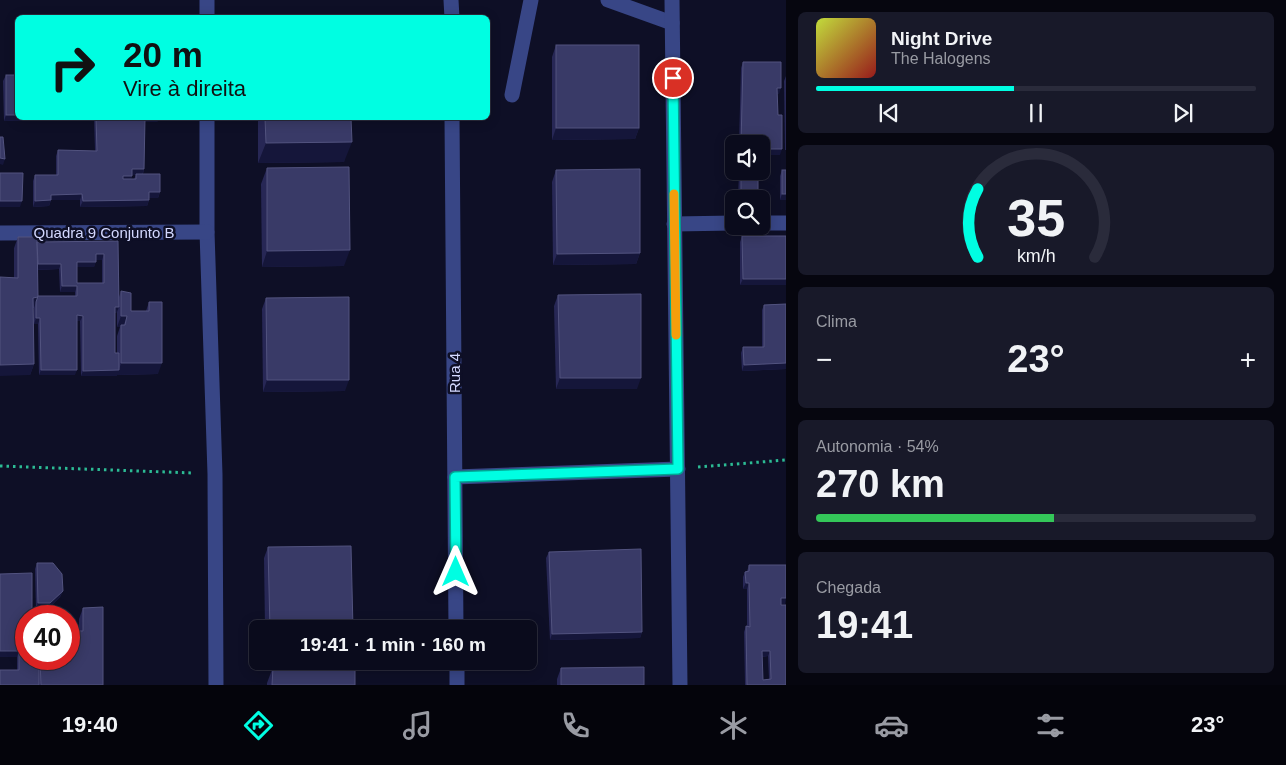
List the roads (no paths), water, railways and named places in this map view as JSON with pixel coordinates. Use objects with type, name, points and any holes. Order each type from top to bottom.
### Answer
[{"type":"street","points":[[207,0],[207,15]]},
{"type":"street","points":[[452,0],[452,15]]},
{"type":"street","points":[[512,95],[531,0]]},
{"type":"street","points":[[608,0],[672,23]]},
{"type":"street","points":[[672,0],[680,685]]},
{"type":"street","points":[[207,120],[207,232],[215,474],[216,685]]},
{"type":"street","name":"Rua 4","points":[[452,120],[456,620]]},
{"type":"street","points":[[674,224],[725,223]]},
{"type":"street","points":[[770,223],[786,223]]},
{"type":"street","name":"Quadra 9 Conjunto B","points":[[0,232],[207,232]]},
{"type":"street","points":[[455,477],[678,469]]},
{"type":"street","points":[[457,670],[457,685]]}]
